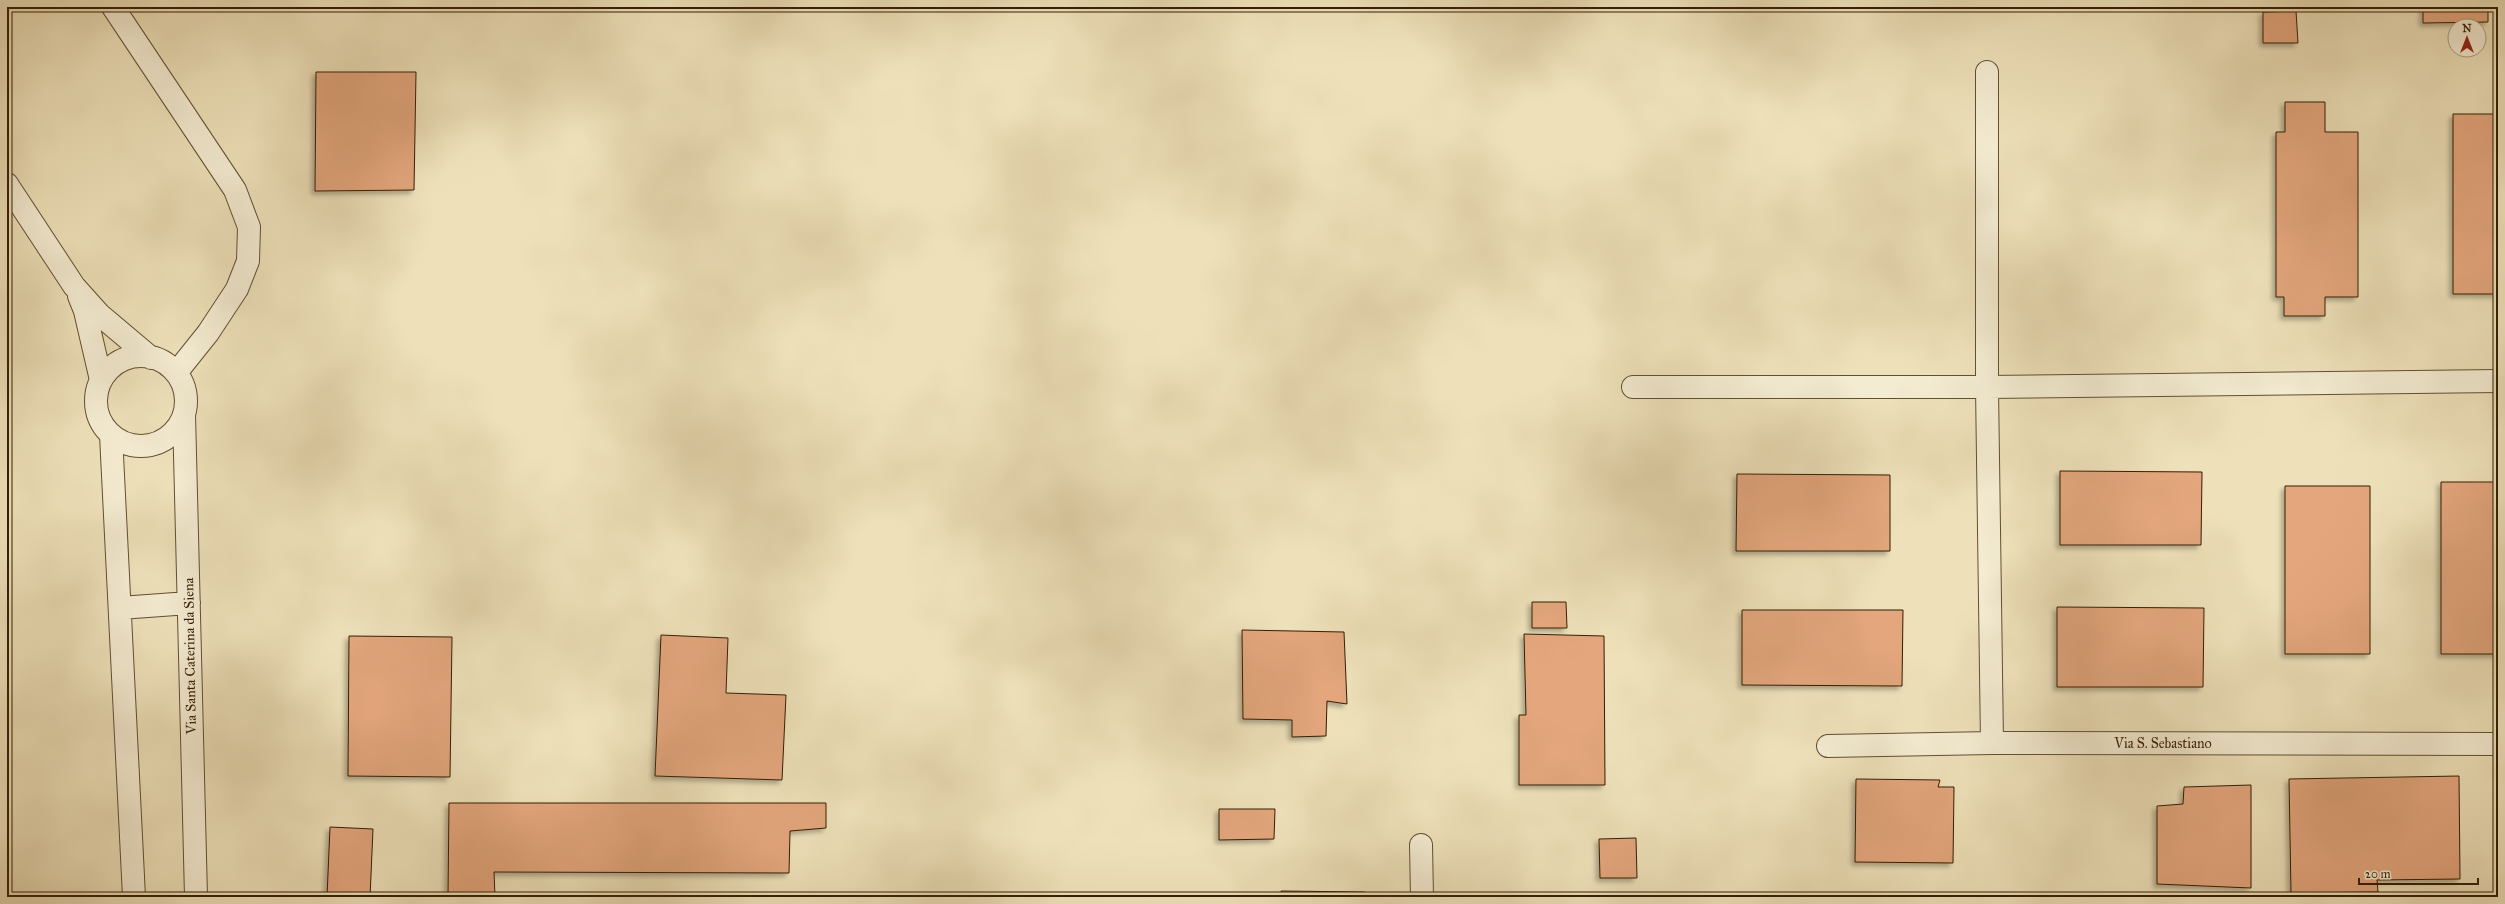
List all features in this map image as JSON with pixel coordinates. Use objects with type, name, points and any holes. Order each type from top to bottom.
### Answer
[{"type":"street","points":[[113,7],[235,190],[249,227],[248,262],[237,289],[208,333],[176,373]]},
{"type":"street","points":[[1987,72],[1987,387],[1992,743]]},
{"type":"street","points":[[7,184],[74,286],[85,311],[101,380]]},
{"type":"street","points":[[74,286],[100,314],[151,358]]},
{"type":"street","points":[[137,356],[151,358],[165,364],[176,373],[183,386],[186,400],[184,414],[177,427],[167,438],[154,444],[139,446],[124,443],[111,435],[101,423],[96,409],[96,394],[101,380],[110,368],[123,360],[137,356]]},
{"type":"street","points":[[1633,387],[1987,387],[2498,381]]},
{"type":"street","name":"Via Santa Caterina da Siena","points":[[184,414],[196,897]]},
{"type":"street","points":[[111,435],[134,897]]},
{"type":"street","points":[[120,608],[189,603]]},
{"type":"street","name":"Via S. Sebastiano","points":[[1828,746],[1992,743],[2498,744]]},
{"type":"street","points":[[1421,845],[1422,897]]},
{"type":"building","points":[[2423,7],[2488,7],[2488,22],[2487,18],[2447,18],[2447,23],[2423,23]]},
{"type":"building","points":[[2296,11],[2298,43],[2263,43],[2263,12]]},
{"type":"building","points":[[316,72],[416,72],[414,190],[315,191]]},
{"type":"building","points":[[2285,102],[2325,102],[2325,132],[2358,132],[2358,297],[2325,297],[2325,316],[2284,316],[2284,297],[2276,297],[2276,132],[2285,132]]},
{"type":"building","points":[[2453,114],[2498,114],[2498,294],[2453,294]]},
{"type":"building","points":[[2060,471],[2202,472],[2201,545],[2060,545]]},
{"type":"building","points":[[1737,474],[1890,475],[1890,551],[1736,551]]},
{"type":"building","points":[[2441,482],[2498,482],[2498,654],[2441,654]]},
{"type":"building","points":[[2285,486],[2370,486],[2370,654],[2285,654]]},
{"type":"building","points":[[1532,602],[1566,602],[1567,628],[1532,628]]},
{"type":"building","points":[[2057,607],[2204,608],[2203,687],[2057,687]]},
{"type":"building","points":[[1742,610],[1903,610],[1902,686],[1742,685]]},
{"type":"building","points":[[1242,630],[1344,632],[1347,704],[1327,701],[1326,736],[1292,737],[1292,720],[1243,719]]},
{"type":"building","points":[[1524,634],[1604,636],[1605,785],[1519,785],[1519,715],[1526,715]]},
{"type":"building","points":[[661,635],[728,638],[726,693],[786,695],[782,780],[655,776]]},
{"type":"building","points":[[349,636],[452,637],[450,777],[348,776]]},
{"type":"building","points":[[2459,776],[2460,879],[2377,880],[2378,892],[2291,893],[2289,779]]},
{"type":"building","points":[[1856,779],[1940,780],[1938,787],[1954,787],[1953,863],[1855,862]]},
{"type":"building","points":[[2251,785],[2251,888],[2157,884],[2157,806],[2183,804],[2184,787]]},
{"type":"building","points":[[449,803],[826,803],[826,828],[790,831],[789,873],[494,872],[495,897],[448,897]]},
{"type":"building","points":[[1219,809],[1275,809],[1274,839],[1219,840]]},
{"type":"building","points":[[330,827],[373,829],[370,897],[327,897]]},
{"type":"building","points":[[1636,838],[1637,878],[1600,878],[1599,839]]},
{"type":"building","points":[[1281,891],[1365,892],[1365,897],[1281,897]]}]
